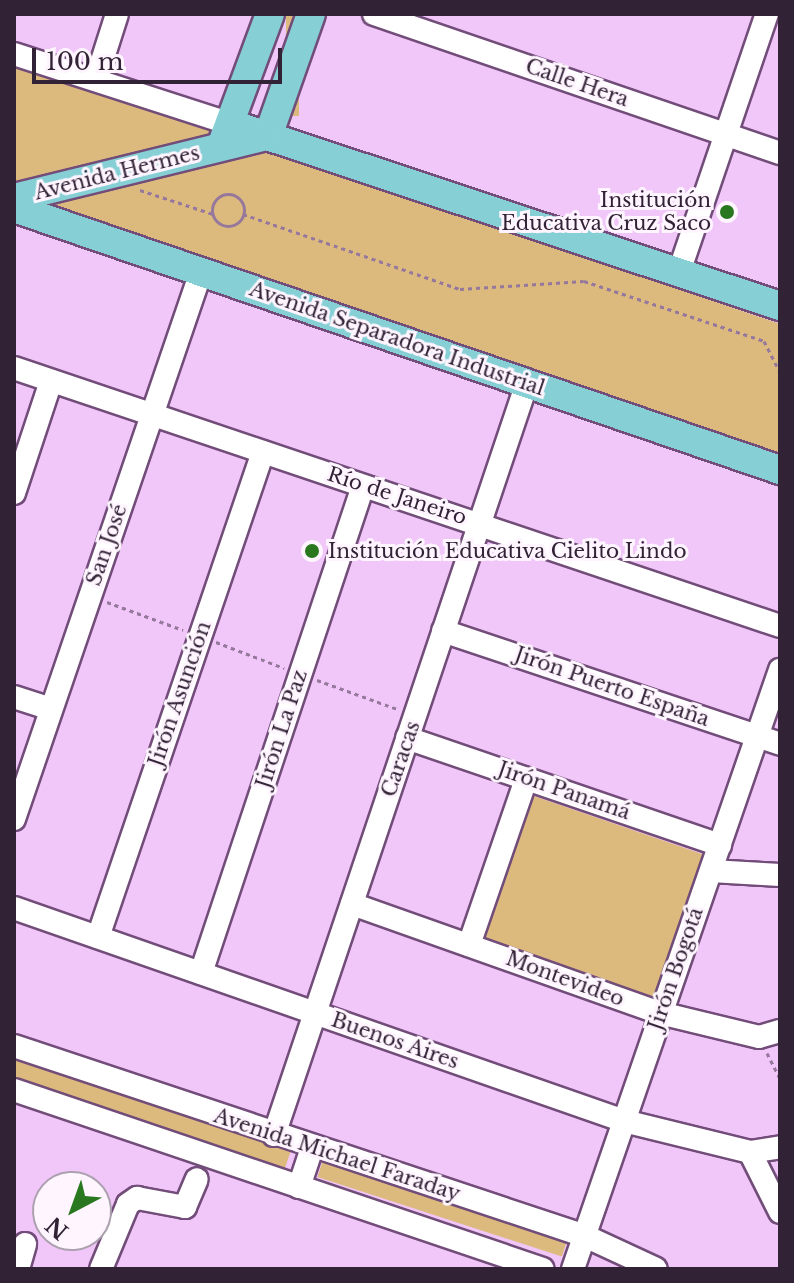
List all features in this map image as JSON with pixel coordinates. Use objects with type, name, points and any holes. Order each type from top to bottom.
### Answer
[{"type":"main road","points":[[226,136],[270,14]]},
{"type":"main road","points":[[311,14],[268,136],[780,306]]},
{"type":"main road","name":"Avenida Hermes","points":[[14,198],[100,177],[226,136],[268,136]]},
{"type":"main road","name":"Avenida Separadora Industrial","points":[[14,208],[780,470]]},
{"type":"street","points":[[96,80],[117,14]]},
{"type":"street","name":"Calle Hera","points":[[374,14],[780,153]]},
{"type":"street","points":[[679,272],[769,14],[780,17]]},
{"type":"street","points":[[14,54],[96,80],[226,136]]},
{"type":"street","name":"San José","points":[[16,807],[201,272]]},
{"type":"street","name":"Río de Janeiro","points":[[14,368],[780,626]]},
{"type":"street","points":[[14,493],[51,381]]},
{"type":"street","name":"Caracas","points":[[274,1135],[527,383]]},
{"type":"street","name":"Jirón Asunción","points":[[98,937],[263,452]]},
{"type":"street","name":"Jirón La Paz","points":[[201,973],[363,486]]},
{"type":"street","name":"Jirón Puerto España","points":[[443,631],[780,744]]},
{"type":"street","name":"Jirón Bogotá","points":[[573,1269],[780,670]]},
{"type":"street","points":[[14,697],[51,709]]},
{"type":"street","name":"Jirón Panamá","points":[[407,738],[720,845]]},
{"type":"street","points":[[469,945],[526,779]]},
{"type":"street","points":[[711,871],[780,875]]},
{"type":"street","name":"Montevideo","points":[[352,904],[660,1013],[770,1034]]},
{"type":"street","name":"Buenos Aires","points":[[14,908],[624,1121],[750,1152],[780,1147]]},
{"type":"street","name":"Avenida Michael Faraday","points":[[14,1046],[312,1148],[585,1236],[656,1269]]},
{"type":"street","name":"Avenida Michael Faraday","points":[[14,1090],[543,1269]]},
{"type":"street","points":[[299,1187],[312,1148]]},
{"type":"street","points":[[750,1152],[780,1212]]},
{"type":"street","points":[[101,1269],[128,1204],[137,1198],[185,1207],[197,1179]]},
{"type":"street","points":[[18,1269],[25,1244]]},
{"type":"path","points":[[100,177],[213,214],[228,226],[243,214]]},
{"type":"path","points":[[213,214],[224,194],[239,199],[243,214]]},
{"type":"path","points":[[243,214],[460,289],[584,281],[764,341],[780,372]]},
{"type":"path","points":[[90,595],[415,715]]},
{"type":"path","points":[[770,1034],[780,1078]]},
{"type":"shaded area","points":[[286,14],[299,14],[299,116],[286,116]]},
{"type":"shaded area","points":[[14,62],[214,125],[208,144],[14,190]]},
{"type":"shaded area","points":[[265,148],[780,324],[780,461],[23,205]]},
{"type":"shaded area","points":[[531,795],[705,855],[654,1002],[480,943]]},
{"type":"shaded area","points":[[14,1055],[291,1150],[285,1169],[14,1076]]},
{"type":"shaded area","points":[[323,1160],[567,1239],[562,1257],[317,1177]]},
{"type":"place","name":"Institución Educativa Cruz Saco","points":[[727,212]]},
{"type":"place","name":"Institución Educativa Cielito Lindo","points":[[312,551]]}]
